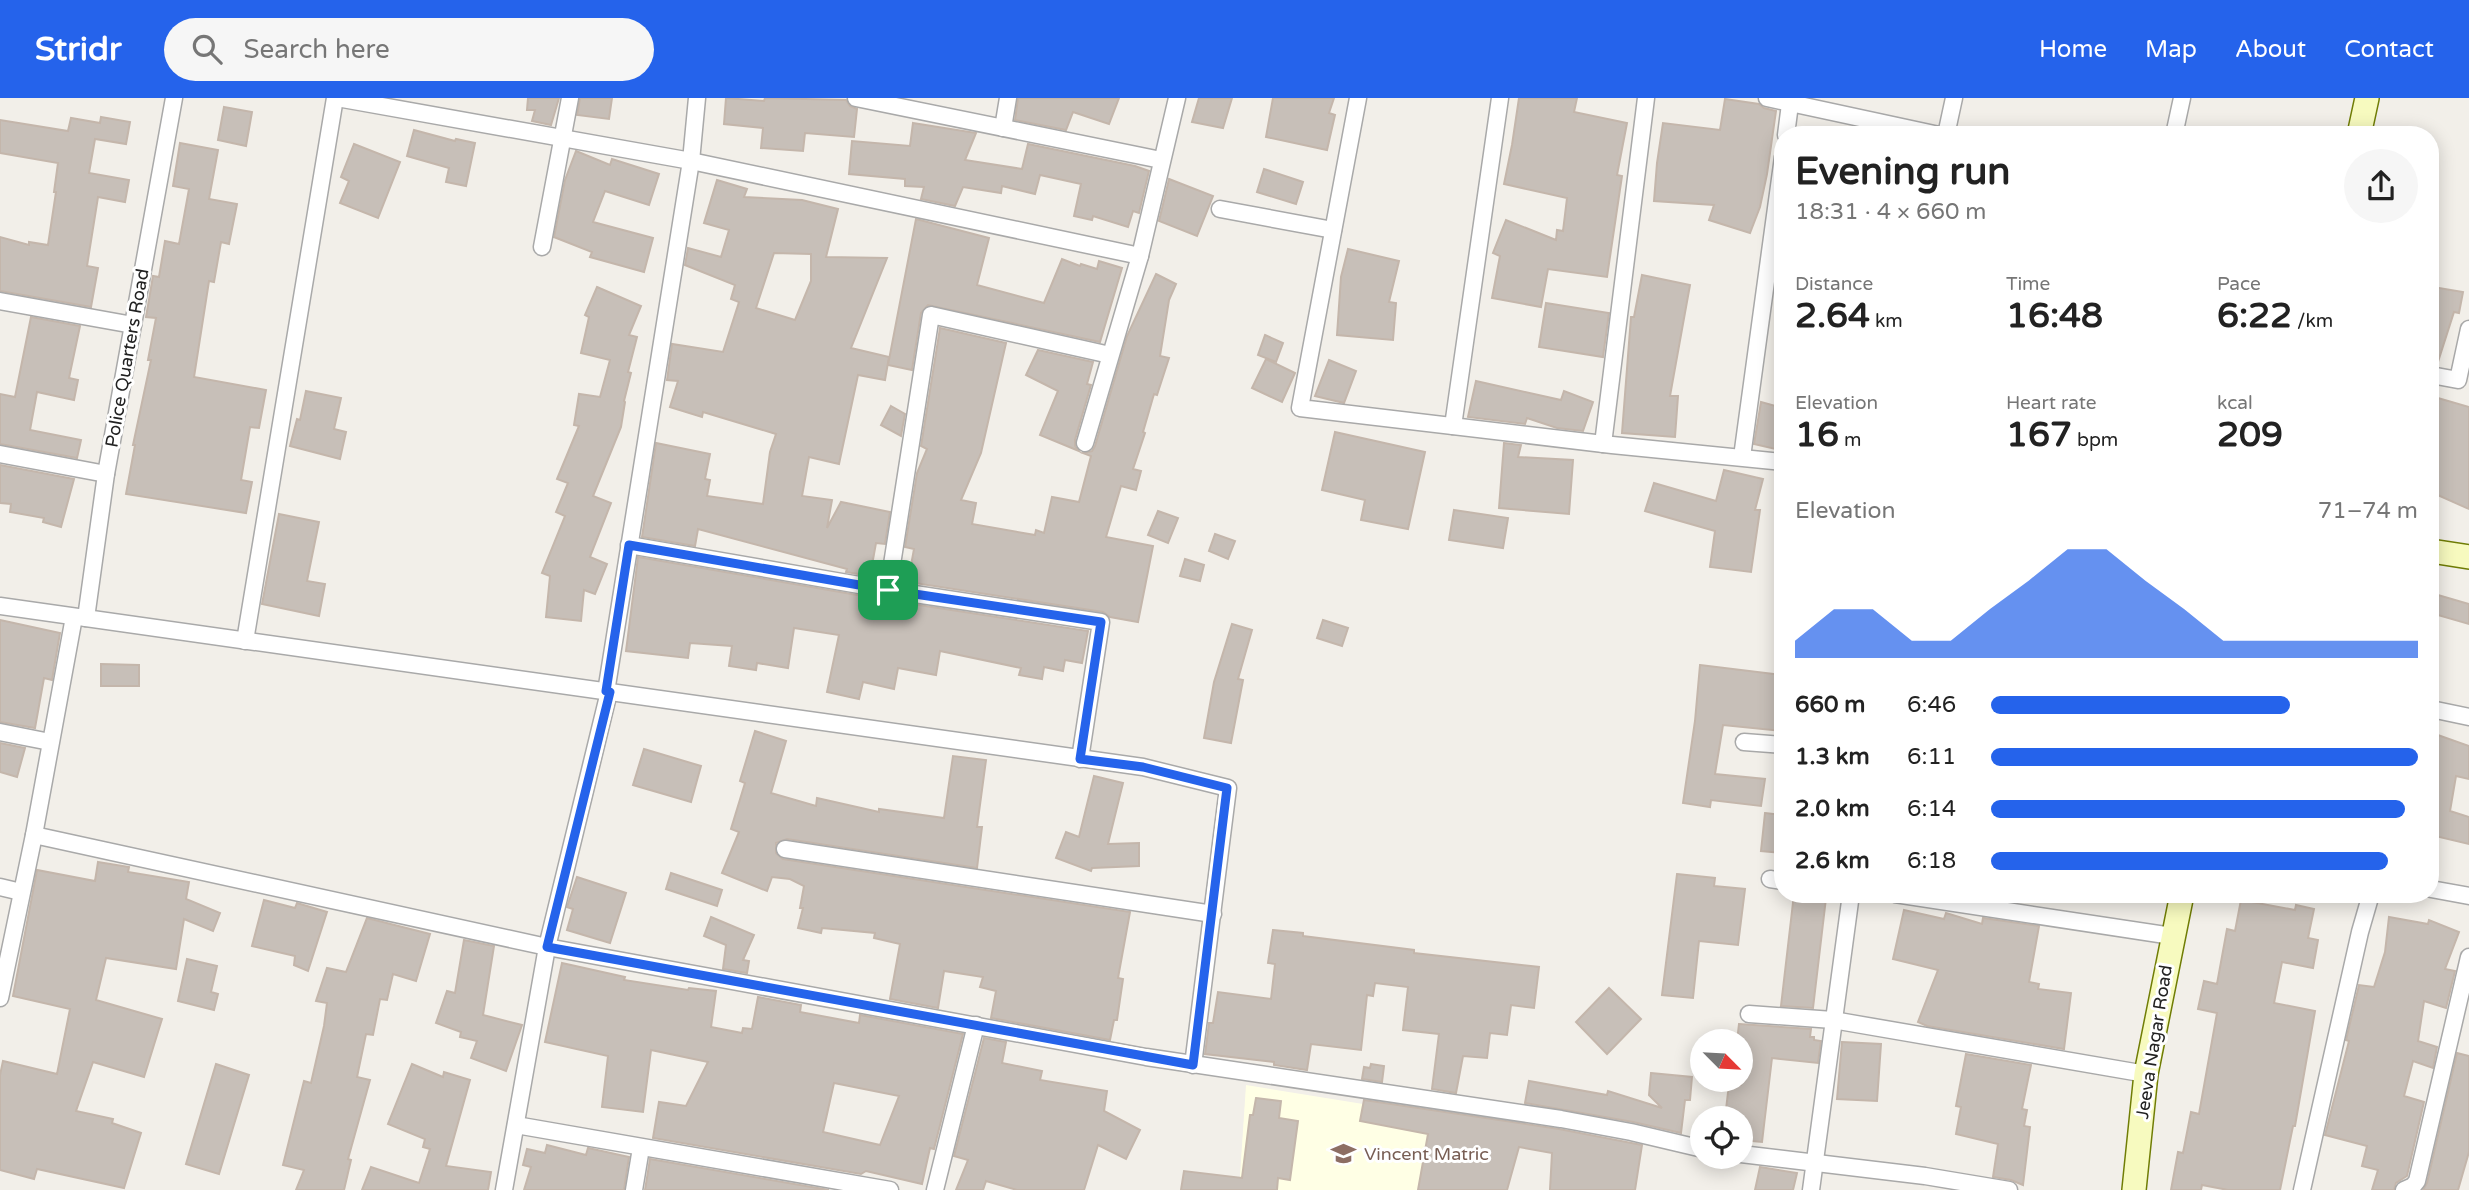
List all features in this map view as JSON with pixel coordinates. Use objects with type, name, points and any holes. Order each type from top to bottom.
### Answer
[{"type":"street","name":"Police Quarters Road","points":[[0,999],[50,742],[80,617],[174,98]]},
{"type":"street","points":[[245,641],[336,98],[691,161],[1140,256]]},
{"type":"street","points":[[542,247],[570,98]]},
{"type":"street","points":[[504,1190],[547,947],[608,692],[691,161],[697,98]]},
{"type":"street","points":[[856,98],[929,105],[1003,128],[1161,160]]},
{"type":"street","points":[[1003,128],[1008,98]]},
{"type":"street","points":[[1085,443],[1140,256],[1177,98]]},
{"type":"street","points":[[1358,98],[1300,408],[1603,444],[1774,461]]},
{"type":"street","points":[[1453,426],[1500,98]]},
{"type":"street","points":[[1603,444],[1646,98]]},
{"type":"street","points":[[1767,98],[1896,126]]},
{"type":"street","points":[[1948,126],[1954,98]]},
{"type":"street","points":[[2176,126],[2182,98]]},
{"type":"street","points":[[2361,126],[2367,98]]},
{"type":"street","points":[[1787,126],[1790,104]]},
{"type":"street","points":[[1220,209],[1333,230]]},
{"type":"street","points":[[1742,457],[1774,252]]},
{"type":"street","points":[[0,301],[133,325]]},
{"type":"street","points":[[888,590],[931,315],[1110,355]]},
{"type":"street","points":[[2439,377],[2463,382],[2469,329]]},
{"type":"street","points":[[0,454],[106,474]]},
{"type":"street","points":[[629,545],[888,590],[1101,622],[1080,759]]},
{"type":"street","points":[[2439,552],[2469,557]]},
{"type":"street","points":[[0,606],[1143,767],[1227,788],[1193,1065]]},
{"type":"street","points":[[2439,711],[2469,717]]},
{"type":"street","points":[[0,732],[50,742]]},
{"type":"street","points":[[1744,743],[1774,745]]},
{"type":"street","points":[[34,835],[547,947],[1193,1065],[1561,1119],[1690,1146]]},
{"type":"street","points":[[785,849],[1213,914]]},
{"type":"street","points":[[0,887],[22,892]]},
{"type":"street","points":[[2439,890],[2469,896]]},
{"type":"street","points":[[1811,1190],[1850,903]]},
{"type":"street","points":[[1954,903],[2172,936]]},
{"type":"street","name":"Jeeva Nagar Road","points":[[2134,1190],[2146,1074],[2180,903]]},
{"type":"street","points":[[2302,1190],[2368,903]]},
{"type":"street","points":[[2404,1190],[2417,1181],[2469,957]]},
{"type":"street","points":[[1749,1014],[1833,1020],[2146,1074]]},
{"type":"street","points":[[935,1190],[976,1025]]},
{"type":"street","points":[[516,1125],[891,1190]]},
{"type":"street","points":[[634,1190],[641,1148]]},
{"type":"street","points":[[1753,1155],[1926,1175],[2009,1190]]},
{"type":"shaded area","name":"Vincent Matric","points":[[1246,1085],[1450,1118],[1442,1190],[1239,1190]]},
{"type":"building","points":[[528,98],[559,98],[551,125],[532,121],[535,110],[527,110]]},
{"type":"building","points":[[580,98],[612,98],[609,119],[577,115]]},
{"type":"building","points":[[726,98],[764,101],[765,98],[846,100],[850,106],[857,109],[854,137],[805,133],[803,151],[761,148],[763,128],[724,124]]},
{"type":"building","points":[[1018,98],[1119,98],[1109,124],[1073,112],[1066,130],[1015,120]]},
{"type":"building","points":[[1199,98],[1232,98],[1223,128],[1192,122]]},
{"type":"building","points":[[1273,98],[1334,98],[1329,113],[1335,115],[1327,150],[1266,137]]},
{"type":"building","points":[[1519,98],[1577,98],[1574,112],[1627,123],[1617,175],[1622,176],[1607,277],[1548,269],[1541,307],[1492,298],[1500,256],[1493,253],[1506,220],[1556,240],[1557,230],[1563,231],[1567,198],[1504,184]]},
{"type":"building","points":[[1725,99],[1759,104],[1776,111],[1760,207],[1750,233],[1709,220],[1714,205],[1654,201],[1663,123],[1720,130]]},
{"type":"building","points":[[224,107],[252,112],[246,146],[218,140]]},
{"type":"building","points":[[101,117],[130,122],[126,144],[95,139],[89,173],[129,180],[125,202],[98,197],[87,266],[98,268],[91,307],[0,291],[0,237],[29,245],[29,242],[48,245],[58,163],[0,153],[0,120],[68,131],[71,118],[100,123]]},
{"type":"building","points":[[913,123],[976,133],[965,160],[1022,169],[1028,144],[1149,171],[1139,213],[1133,211],[1128,227],[1093,216],[1092,220],[1074,216],[1081,184],[1040,175],[1035,194],[1002,186],[1001,193],[963,187],[955,206],[921,199],[924,187],[905,186],[905,179],[849,174],[852,141],[910,146]]},
{"type":"building","points":[[414,130],[455,141],[475,143],[466,186],[446,182],[449,168],[407,156]]},
{"type":"building","points":[[180,143],[218,150],[209,199],[237,204],[229,244],[221,242],[214,282],[209,281],[194,377],[266,390],[259,428],[250,427],[241,480],[252,482],[246,513],[126,494],[133,445],[151,360],[148,360],[156,318],[146,317],[153,276],[159,277],[165,241],[179,244],[189,189],[173,186]]},
{"type":"building","points":[[354,144],[400,162],[378,218],[340,203],[349,181],[341,177]]},
{"type":"building","points":[[576,151],[610,165],[612,159],[659,174],[649,205],[605,191],[593,222],[653,238],[644,272],[590,257],[592,252],[554,237],[565,180]]},
{"type":"building","points":[[1264,169],[1303,182],[1296,204],[1257,192]]},
{"type":"building","points":[[1169,179],[1213,196],[1197,236],[1159,221]]},
{"type":"building","points":[[717,180],[747,189],[744,197],[802,200],[838,209],[826,257],[887,258],[851,348],[889,357],[885,380],[858,375],[839,464],[809,457],[802,496],[832,500],[827,528],[841,502],[890,512],[885,544],[876,543],[870,576],[846,572],[847,569],[698,529],[695,546],[642,537],[656,443],[710,454],[705,479],[710,480],[707,496],[763,504],[770,452],[776,434],[703,412],[702,417],[670,407],[678,381],[667,380],[672,344],[723,352],[739,302],[731,299],[735,285],[685,265],[688,248],[721,257],[729,230],[704,223]],"holes":[[[774,253],[811,254],[811,281],[795,320],[756,308]]]},
{"type":"building","points":[[916,219],[989,238],[977,285],[1044,303],[1062,259],[1097,269],[1099,261],[1122,268],[1100,342],[928,305],[921,313],[912,370],[888,365]]},
{"type":"building","points":[[1348,249],[1399,261],[1389,302],[1396,303],[1393,340],[1337,335],[1341,277]]},
{"type":"building","points":[[1156,274],[1176,284],[1169,300],[1160,356],[1169,358],[1157,395],[1154,394],[1133,469],[1141,471],[1136,490],[1121,486],[1106,537],[1153,546],[1138,622],[1110,617],[1103,612],[908,582],[914,549],[905,547],[917,473],[927,449],[921,446],[940,328],[1006,343],[981,453],[961,500],[976,503],[972,524],[1035,535],[1036,530],[1044,533],[1052,497],[1079,502],[1091,456],[1083,453],[1092,451],[1095,446],[1127,336]]},
{"type":"building","points":[[1642,275],[1690,285],[1670,396],[1678,396],[1675,437],[1622,433],[1631,317],[1634,317]]},
{"type":"building","points":[[597,287],[641,306],[629,335],[637,337],[628,372],[631,373],[621,427],[593,496],[611,503],[590,557],[607,564],[595,594],[584,590],[581,621],[546,617],[550,576],[542,573],[565,516],[556,512],[568,483],[557,479],[579,426],[574,425],[579,394],[600,397],[610,360],[581,353],[589,317],[585,315]]},
{"type":"building","points":[[2439,288],[2463,292],[2459,313],[2454,312],[2439,359]]},
{"type":"building","points":[[1546,303],[1609,313],[1603,357],[1539,347]]},
{"type":"building","points":[[31,317],[80,326],[69,378],[78,380],[74,400],[37,392],[30,430],[81,440],[77,458],[0,444],[0,394],[15,397]]},
{"type":"building","points":[[1265,335],[1283,343],[1276,362],[1258,355]]},
{"type":"building","points":[[1038,350],[1093,362],[1087,384],[1091,385],[1075,440],[1079,451],[1040,435],[1058,391],[1026,375]]},
{"type":"building","points":[[1266,359],[1295,373],[1282,402],[1252,388]]},
{"type":"building","points":[[1329,360],[1356,371],[1344,403],[1315,396]]},
{"type":"building","points":[[1476,381],[1561,400],[1564,391],[1593,402],[1583,431],[1557,428],[1527,418],[1525,424],[1468,417]]},
{"type":"building","points":[[306,391],[341,398],[334,429],[346,432],[340,459],[290,446],[297,419],[300,420]]},
{"type":"building","points":[[2439,398],[2469,407],[2469,509],[2439,496]]},
{"type":"building","points":[[1761,402],[1774,406],[1774,449],[1754,444]]},
{"type":"building","points":[[891,406],[905,414],[901,436],[881,425]]},
{"type":"building","points":[[1335,432],[1425,452],[1408,529],[1361,520],[1365,500],[1322,490]]},
{"type":"building","points":[[1504,443],[1521,445],[1518,457],[1573,460],[1569,514],[1499,508]]},
{"type":"building","points":[[0,465],[74,479],[61,527],[43,522],[44,518],[10,512],[11,504],[0,503]]},
{"type":"building","points":[[1724,470],[1763,479],[1755,510],[1760,510],[1751,572],[1710,567],[1715,531],[1645,511],[1654,483],[1716,501]]},
{"type":"building","points":[[1454,510],[1508,518],[1503,548],[1449,540]]},
{"type":"building","points":[[1158,511],[1178,518],[1168,543],[1148,535]]},
{"type":"building","points":[[279,514],[319,522],[307,581],[325,584],[319,616],[262,604]]},
{"type":"building","points":[[1215,534],[1235,541],[1228,559],[1209,551]]},
{"type":"building","points":[[638,557],[886,600],[1088,631],[1082,663],[1065,660],[1063,671],[1044,667],[1042,679],[1019,675],[1021,668],[940,651],[936,675],[898,668],[894,689],[863,682],[859,699],[827,692],[839,635],[794,628],[788,668],[757,663],[756,670],[729,666],[732,646],[690,643],[688,658],[626,651]]},
{"type":"building","points":[[1185,559],[1204,565],[1200,581],[1180,576]]},
{"type":"building","points":[[2439,595],[2469,604],[2469,624],[2439,615]]},
{"type":"building","points":[[0,620],[60,633],[52,680],[44,678],[35,728],[0,722]]},
{"type":"building","points":[[1323,620],[1348,628],[1342,646],[1317,638]]},
{"type":"building","points":[[1232,624],[1252,630],[1238,679],[1243,680],[1231,743],[1204,738],[1214,682]]},
{"type":"building","points":[[101,664],[139,665],[139,686],[101,686]]},
{"type":"building","points":[[1700,665],[1774,674],[1774,730],[1723,725],[1715,774],[1765,779],[1761,806],[1711,800],[1710,807],[1683,803]]},
{"type":"building","points":[[755,731],[786,741],[771,793],[816,806],[817,798],[879,812],[879,809],[944,818],[953,756],[986,760],[977,827],[982,827],[977,868],[787,839],[776,843],[776,853],[783,859],[1130,912],[1118,978],[1123,979],[1117,1020],[1114,1020],[1110,1040],[991,1018],[996,991],[980,987],[983,977],[944,971],[938,1008],[890,999],[900,944],[874,938],[875,933],[822,928],[821,933],[798,928],[803,908],[800,908],[804,886],[790,879],[772,877],[767,891],[722,873],[739,832],[731,829],[745,783],[740,781]]},
{"type":"building","points":[[2439,735],[2469,746],[2469,779],[2456,776],[2450,811],[2469,817],[2469,844],[2439,837]]},
{"type":"building","points":[[0,743],[25,748],[17,777],[0,772]]},
{"type":"building","points":[[644,749],[701,766],[691,802],[633,785]]},
{"type":"building","points":[[1094,776],[1123,783],[1108,844],[1139,843],[1139,866],[1092,868],[1091,871],[1056,858],[1066,832],[1079,837]]},
{"type":"building","points":[[1765,813],[1774,814],[1774,852],[1761,851]]},
{"type":"building","points":[[98,862],[129,867],[128,872],[189,882],[186,899],[220,913],[213,931],[184,919],[176,969],[106,958],[96,1000],[162,1019],[144,1077],[93,1062],[76,1111],[113,1119],[112,1123],[141,1133],[124,1188],[37,1169],[34,1179],[0,1170],[0,1075],[3,1061],[57,1074],[70,1009],[13,996],[37,870],[95,881]]},
{"type":"building","points":[[671,873],[722,890],[717,906],[666,889]]},
{"type":"building","points":[[1677,874],[1715,878],[1714,886],[1745,889],[1738,945],[1699,941],[1693,998],[1662,995]]},
{"type":"building","points":[[577,877],[626,893],[610,943],[567,930],[573,909],[567,907]]},
{"type":"building","points":[[264,900],[295,908],[297,903],[327,912],[308,971],[294,965],[295,956],[252,946]]},
{"type":"building","points":[[1793,903],[1825,903],[1813,1008],[1781,1006]]},
{"type":"building","points":[[2240,903],[2257,903],[2295,910],[2296,905],[2314,909],[2308,938],[2318,940],[2313,968],[2282,962],[2274,1003],[2315,1011],[2295,1126],[2280,1190],[2228,1190],[2202,1185],[2201,1190],[2171,1190],[2178,1152],[2183,1153],[2191,1112],[2199,1114],[2217,1013],[2198,1009],[2204,981],[2217,984],[2227,929],[2235,931]]},
{"type":"building","points":[[1904,910],[1944,919],[1946,913],[1982,924],[1983,918],[2039,926],[2029,982],[2039,984],[2038,989],[2071,993],[2064,1049],[1927,1026],[1918,1022],[1938,970],[1893,959]]},
{"type":"building","points":[[711,917],[754,935],[743,960],[749,961],[747,973],[723,969],[726,945],[704,936]]},
{"type":"building","points":[[2389,917],[2428,924],[2429,920],[2459,932],[2445,969],[2455,971],[2446,1008],[2424,1001],[2418,1041],[2437,1047],[2433,1068],[2413,1061],[2404,1096],[2424,1102],[2407,1176],[2396,1183],[2394,1190],[2372,1190],[2378,1170],[2362,1166],[2367,1146],[2325,1135],[2349,1041],[2346,1040],[2359,985],[2374,987],[2385,952]]},
{"type":"building","points":[[367,918],[430,934],[416,981],[393,974],[387,1000],[380,999],[373,1035],[366,1034],[357,1077],[370,1080],[348,1159],[351,1160],[344,1190],[296,1190],[304,1170],[283,1165],[304,1081],[311,1083],[324,1026],[327,1003],[316,1001],[327,968],[346,972]]},
{"type":"building","points":[[1273,930],[1414,950],[1414,953],[1539,967],[1534,1008],[1511,1005],[1507,1035],[1490,1033],[1487,1058],[1463,1056],[1456,1093],[1432,1089],[1439,1034],[1403,1030],[1408,987],[1375,983],[1373,996],[1367,995],[1361,1050],[1311,1044],[1307,1070],[1274,1065],[1274,1062],[1205,1054],[1209,1023],[1213,1023],[1218,992],[1271,999],[1275,964],[1268,963]]},
{"type":"building","points":[[464,940],[494,946],[483,1015],[522,1025],[506,1071],[471,1058],[477,1041],[460,1037],[461,1032],[436,1023],[447,991],[455,993]]},
{"type":"building","points":[[187,959],[217,966],[211,992],[218,994],[214,1010],[178,1001]]},
{"type":"building","points":[[562,963],[625,977],[624,980],[688,990],[716,991],[711,1027],[742,1033],[743,1028],[752,1029],[758,997],[801,1005],[800,1012],[859,1023],[860,1015],[963,1034],[934,1149],[930,1148],[922,1184],[866,1171],[861,1174],[653,1138],[659,1102],[686,1106],[708,1062],[651,1050],[643,1112],[602,1107],[608,1056],[545,1042]],"holes":[[[834,1083],[899,1096],[880,1145],[823,1132]]]},
{"type":"building","points":[[1609,988],[1641,1019],[1607,1054],[1576,1022]]},
{"type":"building","points":[[1739,1024],[1811,1029],[1810,1037],[1821,1041],[1818,1063],[1772,1058],[1762,1142],[1753,1141],[1753,1106],[1726,1106],[1728,1092],[1754,1092],[1754,1029],[1738,1029]]},
{"type":"building","points":[[984,1038],[1006,1042],[1002,1063],[1042,1071],[1040,1080],[1107,1091],[1104,1111],[1140,1130],[1126,1159],[1098,1145],[1084,1190],[1017,1190],[986,1181],[983,1190],[956,1190],[968,1160],[954,1156]]},
{"type":"building","points":[[1842,1042],[1881,1044],[1877,1101],[1837,1099]]},
{"type":"building","points":[[2457,1053],[2469,1056],[2469,1152],[2458,1190],[2423,1190],[2427,1183]]},
{"type":"building","points":[[1966,1054],[2031,1065],[2022,1109],[2027,1110],[2024,1126],[2030,1127],[2023,1185],[1993,1177],[1998,1144],[1956,1134],[1961,1107],[1956,1106]]},
{"type":"building","points":[[216,1064],[249,1075],[219,1174],[186,1164]]},
{"type":"building","points":[[412,1064],[443,1077],[444,1072],[470,1080],[446,1166],[491,1172],[488,1190],[362,1190],[371,1167],[419,1183],[430,1149],[423,1147],[425,1139],[388,1124]]},
{"type":"building","points":[[1371,1064],[1384,1066],[1382,1082],[1362,1079],[1364,1067],[1370,1068]]},
{"type":"building","points":[[1651,1073],[1690,1077],[1690,1100],[1685,1100],[1681,1133],[1525,1103],[1529,1081],[1607,1095],[1608,1091],[1662,1108],[1649,1095]]},
{"type":"building","points":[[1256,1098],[1281,1101],[1279,1118],[1298,1121],[1290,1180],[1278,1178],[1277,1190],[1181,1190],[1184,1171],[1242,1178],[1250,1115],[1253,1115]]},
{"type":"building","points":[[1364,1100],[1559,1129],[1642,1145],[1635,1190],[1550,1190],[1552,1153],[1519,1147],[1507,1190],[1418,1190],[1428,1134],[1360,1121]]},
{"type":"building","points":[[547,1145],[586,1155],[588,1148],[629,1157],[624,1190],[524,1190],[531,1167],[523,1165],[527,1149],[545,1153]]},
{"type":"building","points":[[650,1159],[829,1190],[645,1190]]},
{"type":"building","points":[[1760,1167],[1797,1173],[1793,1190],[1755,1190]]},
{"type":"place","name":"Vincent Matric","points":[[1344,1154]]},
{"type":"route","points":[[629,545],[888,590],[1101,622],[1080,759],[1143,767],[1227,788],[1193,1065],[547,947],[610,692],[606,691],[629,545]]}]
